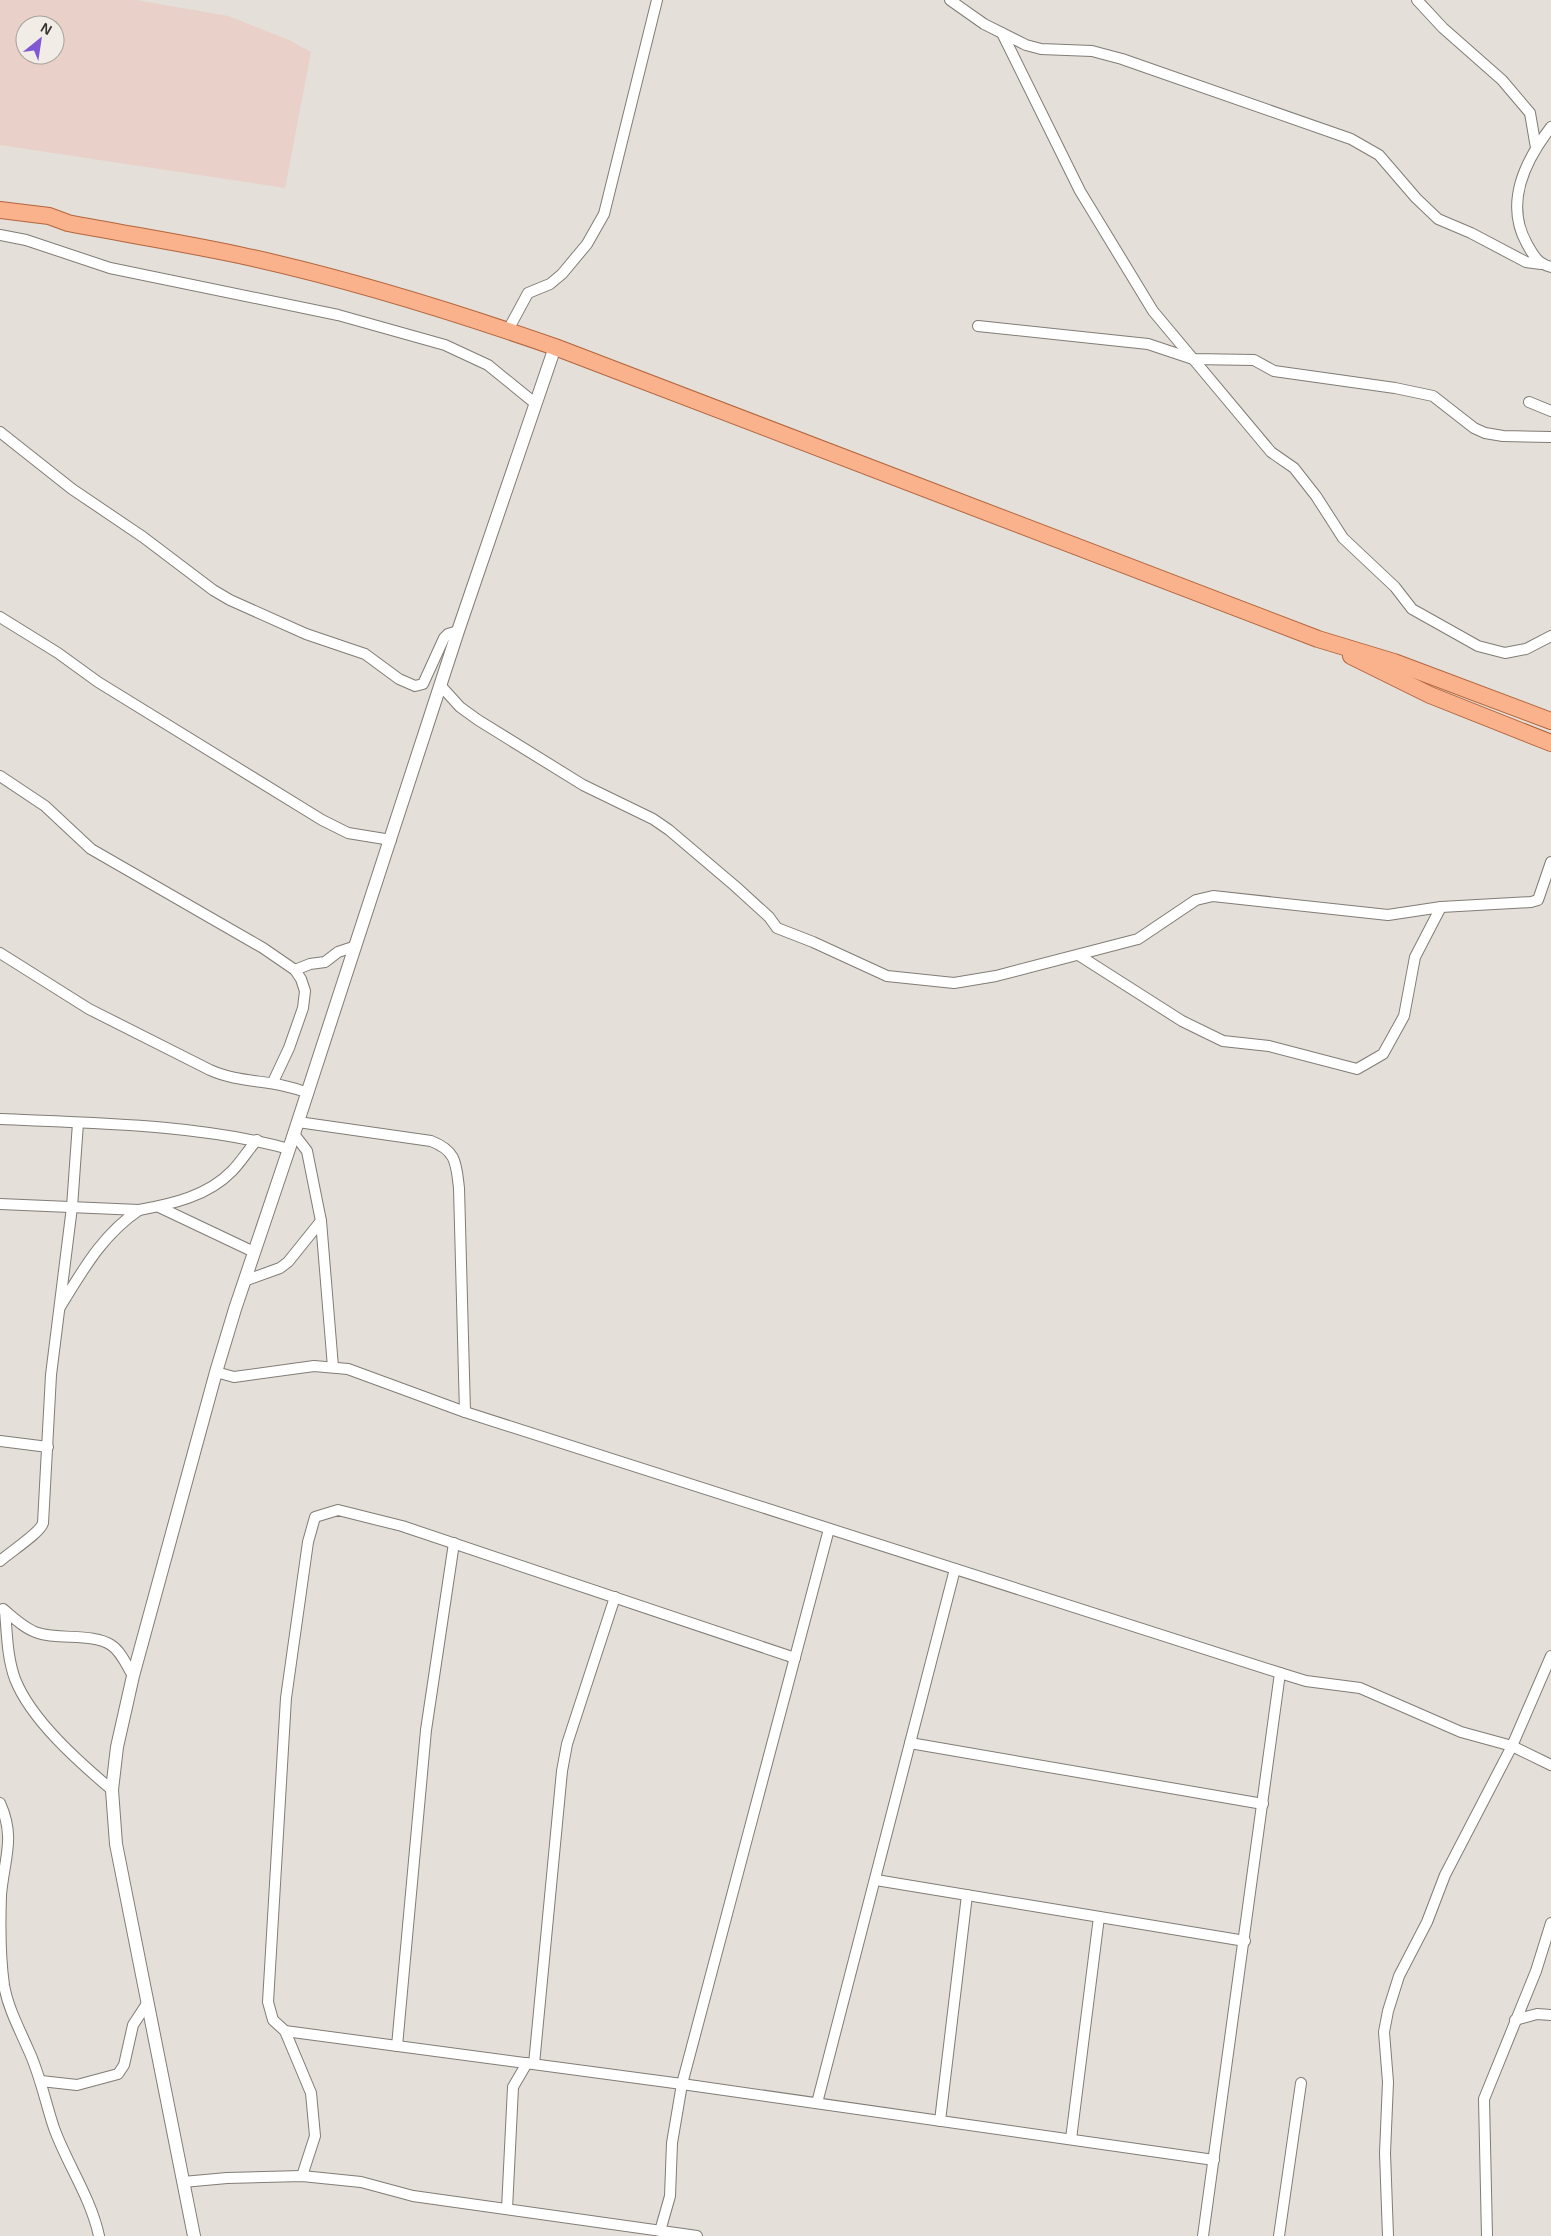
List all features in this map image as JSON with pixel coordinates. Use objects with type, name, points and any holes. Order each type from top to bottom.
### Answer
[{"type":"main road","points":[[0,210],[49,216],[68,223],[239,255],[444,310],[508,330],[1318,639],[1403,665],[1551,722]]},
{"type":"main road","points":[[0,219],[54,225],[68,223]]},
{"type":"main road","points":[[1318,639],[1400,682],[1551,743]]},
{"type":"street","points":[[508,330],[528,293],[550,284],[566,270],[587,244],[604,214],[657,0]]},
{"type":"street","points":[[950,0],[984,24],[1026,45],[1041,49],[1080,50],[1122,59],[1351,139],[1379,155],[1416,198],[1438,219],[1471,233],[1526,262],[1546,266]]},
{"type":"street","points":[[1417,0],[1444,28],[1502,80],[1530,113],[1536,148]]},
{"type":"street","points":[[1002,33],[1037,106],[1085,198],[1153,311],[1271,452],[1290,465],[1300,476],[1316,496],[1348,545],[1395,588],[1412,609],[1471,642],[1497,651],[1520,652],[1551,636]]},
{"type":"street","points":[[1546,266],[1525,240],[1516,209],[1519,186],[1536,148],[1551,127]]},
{"type":"street","points":[[0,235],[26,240],[110,268],[338,315],[437,342],[488,365],[536,404]]},
{"type":"street","points":[[978,326],[1148,344],[1193,359],[1254,360],[1274,371],[1395,388],[1433,396],[1474,428],[1485,433],[1502,436],[1551,437]]},
{"type":"street","points":[[194,2236],[116,1844],[112,1790],[116,1757],[133,1676],[216,1372],[244,1281],[308,1093],[458,631],[555,347]]},
{"type":"street","points":[[1528,402],[1551,411]]},
{"type":"street","points":[[0,432],[72,489],[143,537],[213,590],[230,600],[306,634],[365,654],[399,679],[415,686],[422,684],[444,638],[448,634],[458,631]]},
{"type":"street","points":[[0,617],[58,653],[98,682],[322,820],[348,833],[391,840]]},
{"type":"street","points":[[441,686],[460,707],[478,720],[583,785],[654,819],[736,886],[777,928],[840,953],[874,970],[904,979],[954,983],[996,976],[1080,956],[1138,939],[1196,900],[1213,896],[1388,914],[1441,906],[1531,902],[1538,900],[1547,889],[1551,862]]},
{"type":"street","points":[[0,776],[45,806],[91,849],[263,948],[295,970],[301,979],[305,991],[302,1008],[289,1048],[273,1082]]},
{"type":"street","points":[[1080,956],[1182,1021],[1223,1041],[1269,1046],[1357,1069],[1383,1054],[1404,1016],[1415,957],[1441,906]]},
{"type":"street","points":[[295,970],[310,964],[325,962],[338,952],[356,946]]},
{"type":"street","points":[[0,953],[89,1009],[210,1070],[231,1078],[288,1085],[308,1093]]},
{"type":"street","points":[[0,1119],[198,1132],[257,1140],[289,1150]]},
{"type":"street","points":[[298,1122],[431,1141],[443,1145],[453,1156],[459,1188],[465,1412]]},
{"type":"street","points":[[0,1561],[18,1545],[38,1533],[43,1526],[51,1375],[72,1207],[78,1123]]},
{"type":"street","points":[[294,1134],[307,1151],[321,1221],[332,1367]]},
{"type":"street","points":[[0,1204],[139,1210],[159,1206],[206,1191],[231,1172],[257,1140]]},
{"type":"street","points":[[159,1206],[254,1252]]},
{"type":"street","points":[[58,1311],[99,1246],[122,1221],[139,1210]]},
{"type":"street","points":[[244,1281],[280,1268],[288,1262],[321,1221]]},
{"type":"street","points":[[216,1372],[234,1377],[247,1377],[287,1368],[332,1367],[363,1373],[431,1401],[1280,1673],[1306,1680],[1360,1688],[1460,1732],[1512,1746],[1551,1765]]},
{"type":"street","points":[[0,1441],[48,1448]]},
{"type":"street","points":[[302,2176],[315,2136],[310,2093],[285,2031],[273,2020],[268,2002],[286,1698],[308,1542],[315,1517],[338,1510],[402,1526],[795,1658]]},
{"type":"street","points":[[660,2231],[670,2196],[672,2143],[682,2084],[829,1529]]},
{"type":"street","points":[[397,2046],[426,1730],[454,1543]]},
{"type":"street","points":[[817,2103],[955,1569]]},
{"type":"street","points":[[507,2209],[513,2087],[531,2064],[562,1771],[567,1744],[615,1597]]},
{"type":"street","points":[[2,1609],[25,1627],[40,1634],[96,1639],[112,1645],[119,1652],[133,1676]]},
{"type":"street","points":[[2,1609],[8,1654],[15,1680],[30,1704],[59,1742],[112,1790]]},
{"type":"street","points":[[1388,2236],[1385,2113],[1388,2082],[1384,2032],[1388,2011],[1399,1976],[1427,1922],[1445,1875],[1512,1746],[1551,1656]]},
{"type":"street","points":[[1203,2236],[1245,1941],[1280,1673]]},
{"type":"street","points":[[910,1743],[1263,1804]]},
{"type":"street","points":[[0,1803],[9,1825],[9,1839],[1,1894],[4,1988],[41,2081],[54,2128],[89,2205],[99,2236]]},
{"type":"street","points":[[876,1880],[1245,1941]]},
{"type":"street","points":[[940,2121],[968,1895]]},
{"type":"street","points":[[1071,2139],[1099,1917]]},
{"type":"street","points":[[1487,2236],[1484,2099],[1536,1971],[1551,1923]]},
{"type":"street","points":[[41,2081],[77,2085],[118,2074],[124,2065],[134,2025],[148,2002]]},
{"type":"street","points":[[1515,2020],[1537,2014],[1551,2015]]},
{"type":"street","points":[[285,2031],[682,2084],[1214,2160]]},
{"type":"street","points":[[1279,2236],[1301,2083]]},
{"type":"street","points":[[184,2182],[227,2178],[302,2176],[361,2182],[413,2196],[696,2236]]},
{"type":"shaded area","points":[[0,0],[136,0],[228,16],[289,40],[311,52],[285,188],[0,145]]}]
